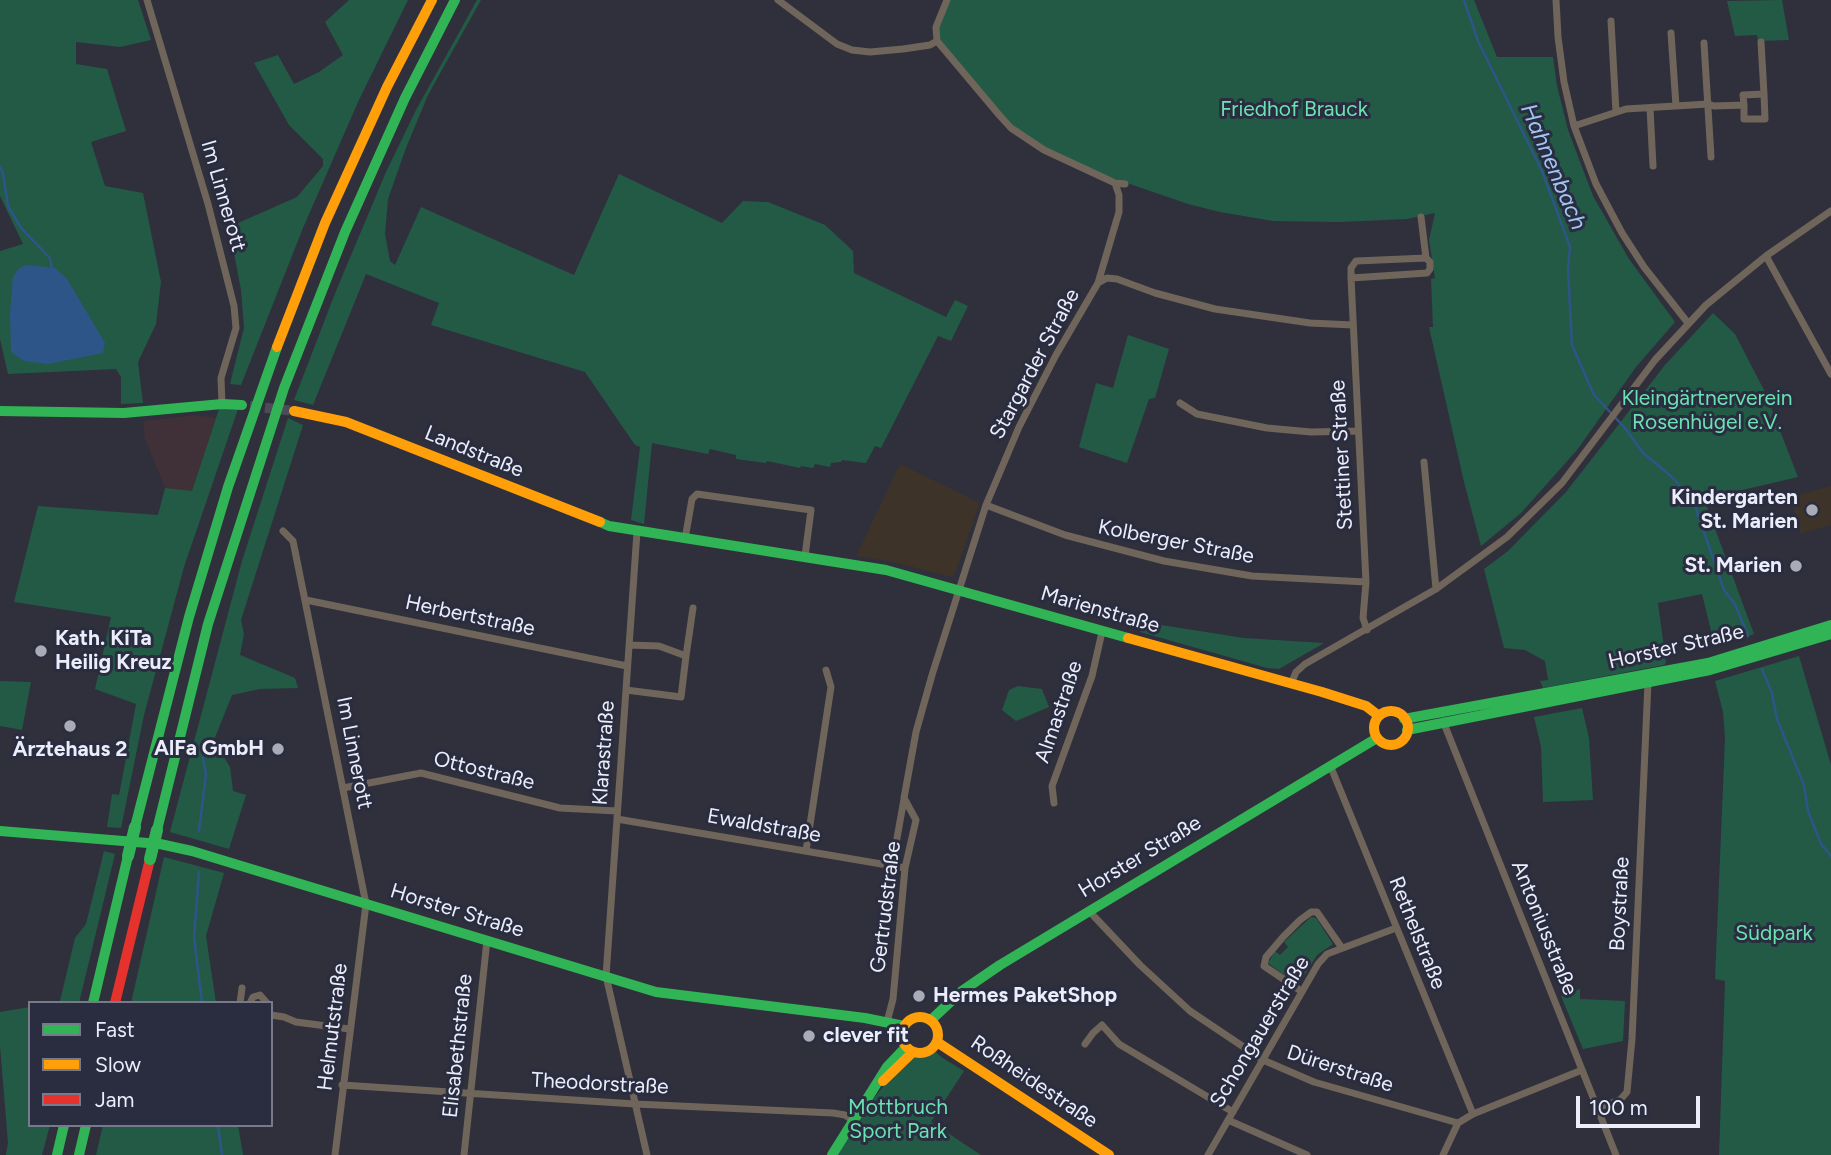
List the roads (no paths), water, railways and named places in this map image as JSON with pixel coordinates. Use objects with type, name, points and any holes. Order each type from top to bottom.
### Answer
[{"type":"main road","points":[[93,1001],[189,617],[265,377],[331,211],[387,87],[432,0]]},
{"type":"main road","points":[[116,1001],[208,624],[280,398],[349,221],[405,98],[455,0]]},
{"type":"main road","points":[[0,411],[124,413],[222,404],[242,405]]},
{"type":"main road","name":"Landstraße","points":[[294,411],[346,422],[601,523],[637,533]]},
{"type":"main road","name":"Marienstraße","points":[[637,533],[886,570],[1366,706],[1379,716]]},
{"type":"main road","name":"Horster Straße","points":[[1406,725],[1708,663],[1831,625]]},
{"type":"main road","name":"Horster Straße","points":[[1442,718],[1710,670],[1831,634]]},
{"type":"main road","points":[[1392,711],[1406,725],[1404,739],[1393,745],[1385,744],[1377,738],[1374,726],[1379,716],[1392,711]]},
{"type":"main road","name":"Horster Straße","points":[[931,1020],[962,991],[1089,911],[1377,738]]},
{"type":"main road","name":"Horster Straße","points":[[0,831],[160,844],[192,851],[656,992],[904,1026]]},
{"type":"main road","points":[[915,1017],[931,1020],[938,1030],[937,1042],[929,1051],[921,1053],[909,1049],[902,1035],[904,1026],[915,1017]]},
{"type":"main road","name":"Roßheidestraße","points":[[937,1042],[1110,1155]]},
{"type":"main road","points":[[832,1155],[887,1067],[909,1049]]},
{"type":"main road","points":[[57,1155],[64,1127]]},
{"type":"main road","points":[[79,1155],[86,1127]]},
{"type":"street","name":"Im Linnerott","points":[[147,0],[208,204],[234,306],[236,328],[220,378],[222,404]]},
{"type":"street","points":[[778,0],[837,44],[852,50],[870,52],[910,49],[930,46],[937,41]]},
{"type":"street","points":[[947,0],[936,27],[937,41],[1012,128],[1055,156],[1115,183],[1125,184]]},
{"type":"street","points":[[1556,0],[1560,56],[1574,126],[1596,184],[1644,267],[1688,323]]},
{"type":"street","points":[[1611,21],[1616,112]]},
{"type":"street","points":[[1671,33],[1675,106]]},
{"type":"street","points":[[1761,42],[1764,94],[1765,119],[1744,120],[1744,95],[1764,94]]},
{"type":"street","points":[[1704,43],[1711,157]]},
{"type":"street","points":[[1574,126],[1626,109],[1707,104],[1744,105]]},
{"type":"street","points":[[1650,108],[1653,166]]},
{"type":"street","points":[[1098,284],[1119,212],[1119,195],[1115,183]]},
{"type":"street","points":[[1291,684],[1296,672],[1305,664],[1436,590],[1489,551],[1536,510],[1562,483],[1656,360],[1688,323],[1728,285],[1831,211]]},
{"type":"street","points":[[1421,217],[1426,258],[1430,262],[1427,273],[1350,278],[1351,268],[1356,261],[1426,258]]},
{"type":"street","points":[[1766,256],[1831,374]]},
{"type":"street","name":"Stargarder Straße","points":[[958,589],[986,505],[1019,426],[1056,355],[1098,284],[1107,278],[1117,279],[1155,293],[1215,309],[1310,323],[1353,325]]},
{"type":"street","name":"Stettiner Straße","points":[[1350,278],[1366,582],[1363,618],[1367,630]]},
{"type":"street","points":[[1180,403],[1197,414],[1267,428],[1311,432],[1357,431]]},
{"type":"street","points":[[1424,462],[1436,590]]},
{"type":"street","points":[[685,539],[693,496],[708,495],[811,510],[805,556]]},
{"type":"street","name":"Kolberger Straße","points":[[986,505],[1065,535],[1156,560],[1252,576],[1366,582]]},
{"type":"street","name":"Im Linnerott","points":[[283,531],[293,541],[366,904]]},
{"type":"street","name":"Klarastraße","points":[[637,533],[606,976],[647,1155]]},
{"type":"street","name":"Gertrudstraße","points":[[892,866],[916,732],[958,589]]},
{"type":"street","name":"Herbertstraße","points":[[306,600],[627,666]]},
{"type":"street","points":[[626,690],[681,697],[693,608]]},
{"type":"street","name":"Almastraße","points":[[1054,803],[1052,786],[1092,676],[1102,632]]},
{"type":"street","points":[[629,645],[659,646],[686,656]]},
{"type":"street","points":[[806,851],[831,687],[826,670]]},
{"type":"street","name":"Boystraße","points":[[1597,1108],[1620,1100],[1627,1092],[1632,1039],[1648,683]]},
{"type":"street","name":"Antoniusstraße","points":[[1442,718],[1616,1155]]},
{"type":"street","name":"Rethelstraße","points":[[1330,765],[1473,1114]]},
{"type":"street","name":"Ottostraße","points":[[343,788],[421,773],[560,808],[617,815]]},
{"type":"street","name":"Gertrudstraße","points":[[887,1022],[893,999],[905,868],[916,820],[904,799]]},
{"type":"street","name":"Ewaldstraße","points":[[617,815],[905,868]]},
{"type":"street","name":"Helmutstraße","points":[[335,1155],[366,904]]},
{"type":"street","name":"Dürerstraße","points":[[1089,911],[1172,996],[1198,1017],[1263,1060],[1314,1082],[1458,1123]]},
{"type":"street","points":[[1301,991],[1264,965],[1266,957],[1283,937],[1300,920],[1311,912],[1317,912],[1342,948]]},
{"type":"street","name":"Schongauerstraße","points":[[1208,1155],[1318,964],[1327,954],[1396,928]]},
{"type":"street","name":"Elisabethstraße","points":[[464,1155],[487,940]]},
{"type":"street","points":[[240,1001],[242,988]]},
{"type":"street","points":[[251,1001],[253,997],[260,995],[265,1001]]},
{"type":"street","points":[[273,1016],[296,1022],[349,1029]]},
{"type":"street","points":[[1085,1044],[1102,1025],[1119,1044],[1233,1112]]},
{"type":"street","points":[[1443,1155],[1458,1123],[1473,1114],[1582,1070]]},
{"type":"street","name":"Theodorstraße","points":[[342,1085],[635,1104],[833,1113],[845,1115],[855,1121]]},
{"type":"street","points":[[1228,1120],[1307,1155]]},
{"type":"water","points":[[26,265],[55,268],[67,279],[105,343],[103,353],[48,364],[24,361],[11,352],[13,277],[19,268]]},
{"type":"waterway","name":"Hahnenbach","points":[[1464,0],[1478,41],[1542,171],[1570,247],[1568,269],[1572,345],[1594,395],[1625,428],[1643,453],[1671,476],[1693,500],[1724,590],[1735,604],[1748,636]]},
{"type":"waterway","points":[[0,167],[8,206],[21,228],[50,258],[52,268]]},
{"type":"waterway","name":"Hahnenbach","points":[[1762,669],[1772,693],[1777,719],[1804,785],[1808,811],[1821,844],[1831,856]]},
{"type":"waterway","points":[[199,831],[206,774],[203,758]]},
{"type":"waterway","points":[[199,872],[194,937],[202,1001]]},
{"type":"waterway","points":[[218,1127],[222,1155]]},
{"type":"tunnel","points":[[250,406],[294,411]]},
{"type":"place","name":"Kindergarten St. Marien","points":[[1812,510]]},
{"type":"place","name":"St. Marien","points":[[1796,566]]},
{"type":"place","name":"Kath. KiTa Heilig Kreuz","points":[[41,651]]},
{"type":"place","name":"Ärztehaus 2","points":[[70,726]]},
{"type":"place","name":"AlFa GmbH","points":[[278,749]]},
{"type":"place","name":"Hermes PaketShop","points":[[919,996]]},
{"type":"place","name":"clever fit","points":[[809,1036]]},
{"type":"park label","name":"Friedhof Brauck","points":[[1294,110]]},
{"type":"park label","name":"Kleingärtnerverein Rosenhügel e.V.","points":[[1707,411]]},
{"type":"park label","name":"Südpark","points":[[1774,934]]},
{"type":"park label","name":"Mottbruch Sport Park","points":[[898,1120]]}]
